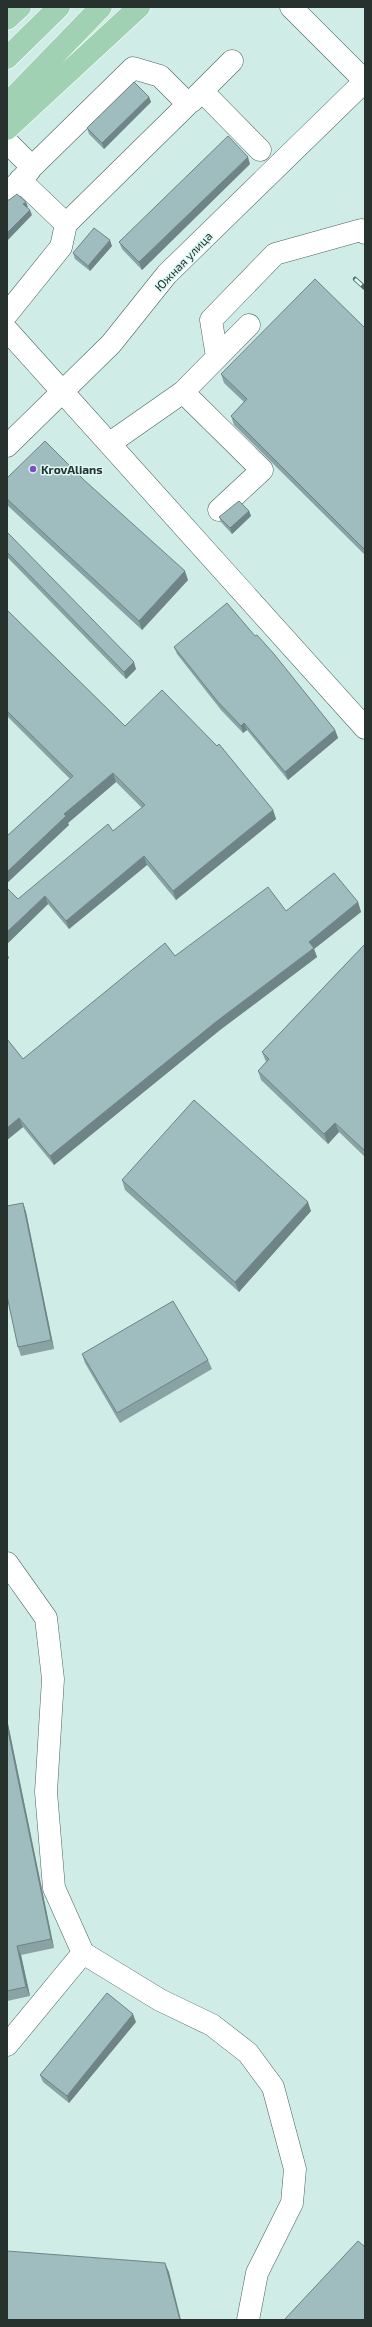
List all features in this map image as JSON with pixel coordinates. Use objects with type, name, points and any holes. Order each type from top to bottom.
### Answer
[{"type":"main road","points":[[7,19],[20,7]]},
{"type":"main road","points":[[7,58],[59,7]]},
{"type":"main road","points":[[7,104],[101,7]]},
{"type":"main road","points":[[7,129],[139,7]]},
{"type":"street","name":"Южная улица","points":[[7,446],[110,344],[167,274],[365,81],[291,7]]},
{"type":"street","points":[[7,314],[61,247],[66,224],[232,61]]},
{"type":"street","points":[[20,180],[133,68],[160,76],[195,98],[260,150]]},
{"type":"street","points":[[7,142],[20,180],[66,224]]},
{"type":"street","points":[[217,357],[211,320],[275,254],[362,230],[365,233]]},
{"type":"street","points":[[110,443],[183,392],[249,325]]},
{"type":"street","points":[[7,330],[365,728]]},
{"type":"street","points":[[183,392],[262,470],[219,510]]},
{"type":"street","points":[[7,1563],[46,1618],[53,1678],[46,1792],[54,1888],[83,1954],[160,2000],[212,2025],[248,2054],[273,2087],[295,2169],[292,2204],[258,2272],[248,2320]]},
{"type":"street","points":[[7,2045],[83,1954]]},
{"type":"building","points":[[134,82],[149,97],[102,143],[87,128]]},
{"type":"building","points":[[228,136],[248,157],[139,262],[119,242]]},
{"type":"building","points":[[17,194],[26,202],[23,204],[30,210],[7,233],[7,200]]},
{"type":"building","points":[[94,228],[110,240],[88,266],[73,253]]},
{"type":"building","points":[[315,279],[365,328],[365,550],[231,416],[247,399],[221,374]]},
{"type":"building","points":[[45,441],[84,480],[185,571],[139,621],[7,499],[7,478]]},
{"type":"building","points":[[239,501],[249,511],[230,528],[219,517]]},
{"type":"building","points":[[7,532],[134,662],[124,672],[7,552]]},
{"type":"building","points":[[227,603],[255,636],[257,635],[274,654],[335,730],[285,772],[244,723],[241,726],[218,702],[174,647]]},
{"type":"building","points":[[7,610],[125,726],[162,690],[217,746],[219,744],[273,810],[173,891],[144,856],[66,921],[45,896],[7,932],[7,888],[18,899],[108,824],[113,831],[145,805],[113,773],[64,814],[66,816],[7,872],[7,836],[73,776],[7,711]]},
{"type":"building","points":[[334,873],[358,902],[309,942],[314,948],[217,1021],[50,1156],[19,1118],[7,1128],[7,1039],[23,1059],[165,943],[175,956],[268,887],[286,911]]},
{"type":"building","points":[[365,944],[365,1151],[335,1123],[324,1134],[258,1071],[269,1059],[262,1052]]},
{"type":"building","points":[[194,1100],[308,1202],[235,1282],[122,1180]]},
{"type":"building","points":[[23,1203],[51,1340],[18,1347],[7,1296],[7,1206]]},
{"type":"building","points":[[173,1301],[208,1360],[117,1413],[82,1354]]},
{"type":"building","points":[[7,1726],[51,1939],[17,1946],[26,1987],[7,1991]]},
{"type":"building","points":[[107,1993],[133,2014],[67,2096],[40,2075]]},
{"type":"building","points":[[358,2241],[365,2247],[365,2320],[284,2320]]},
{"type":"building","points":[[7,2251],[165,2263],[180,2320],[7,2320]]},
{"type":"railway","points":[[355,279],[365,288]]},
{"type":"place","name":"KrovAlians","points":[[33,469]]}]
